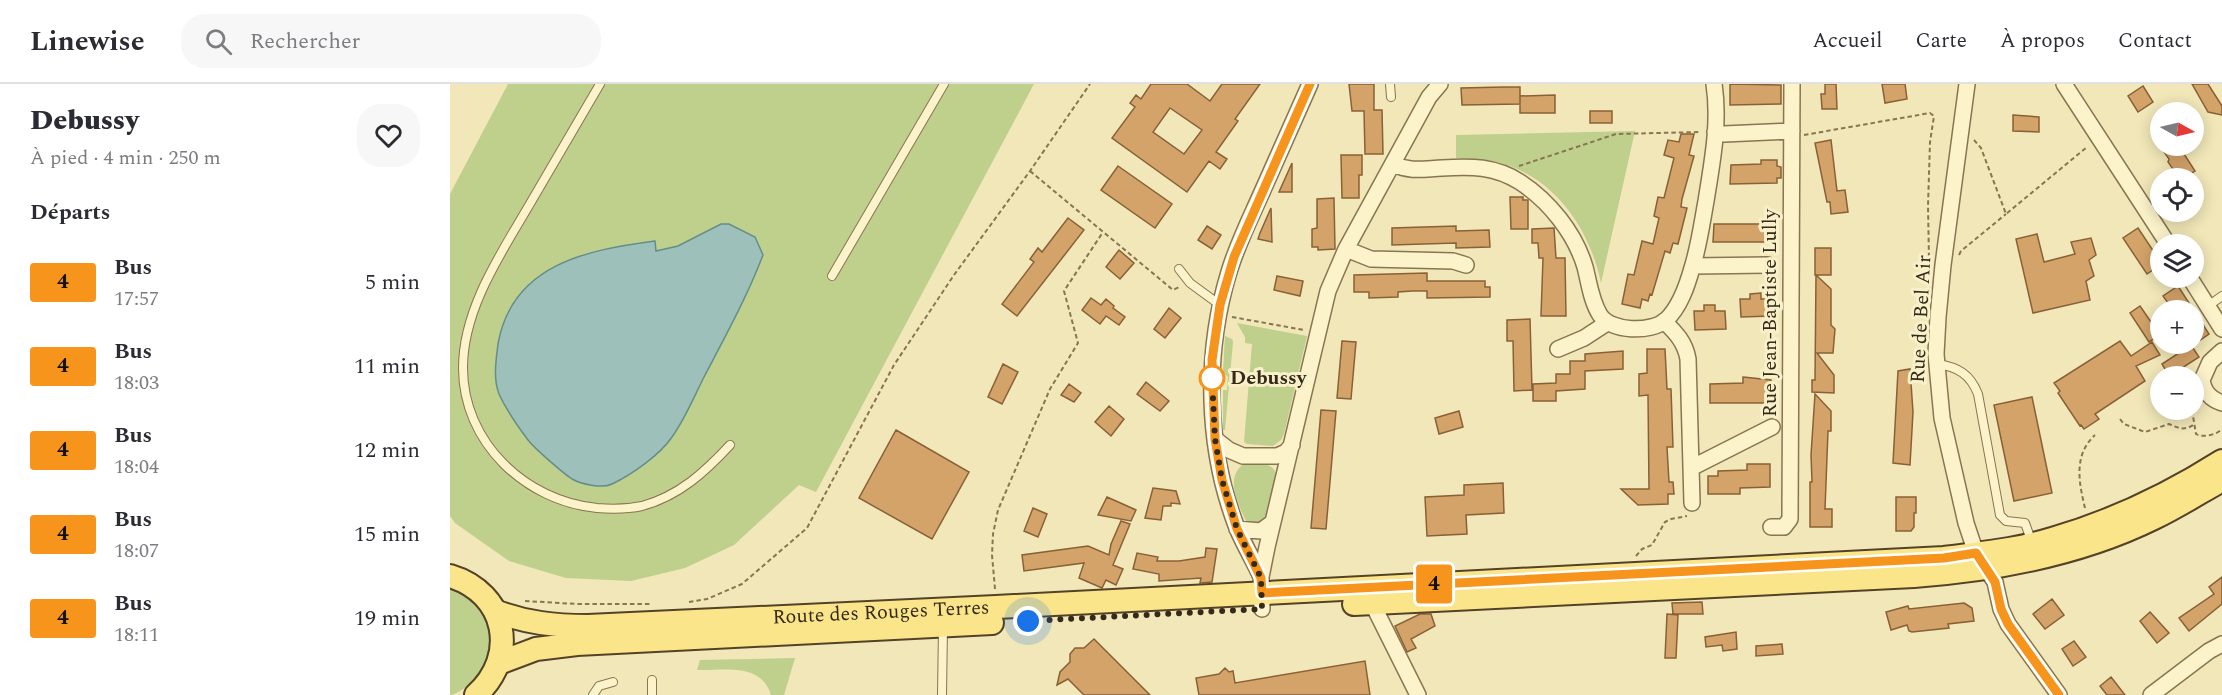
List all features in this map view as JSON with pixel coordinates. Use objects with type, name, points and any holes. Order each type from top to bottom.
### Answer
[{"type":"main road","name":"Route des Rouges Terres","points":[[499,663],[536,649],[554,646],[942,625],[1262,593],[1372,603],[1914,576],[1980,561],[2052,539],[2171,490],[2222,461]]},
{"type":"main road","name":"Route des Rouges Terres","points":[[495,611],[536,623],[557,626],[996,607],[1944,558],[1980,561],[2068,551],[2154,519],[2222,480]]},
{"type":"main road","points":[[450,576],[476,589],[495,611],[499,620],[502,640],[499,663],[490,679],[476,695]]},
{"type":"street","points":[[1262,593],[1237,529],[1226,492],[1215,439],[1212,360],[1219,310],[1240,241],[1311,84]]},
{"type":"street","points":[[1393,164],[1406,170],[1484,167],[1501,172],[1536,194],[1553,210],[1578,250],[1597,308],[1607,323],[1628,329],[1642,328],[1664,321],[1676,307],[1693,266],[1700,235],[1717,115],[1714,84]]},
{"type":"street","name":"Rue Jean-Baptiste Lully","points":[[1771,527],[1784,527],[1790,519],[1796,133],[1792,84]]},
{"type":"street","name":"Rue de Bel Air","points":[[1967,84],[1938,317],[1937,364],[1942,418],[1966,523],[1980,561],[1995,582],[2001,609],[2008,624],[2059,695]]},
{"type":"street","points":[[2064,84],[2161,234]]},
{"type":"street","points":[[1262,593],[1273,522],[1328,291],[1346,249],[1437,85]]},
{"type":"street","points":[[1715,132],[1724,134],[1796,133]]},
{"type":"street","points":[[1346,249],[1371,259],[1453,261],[1466,265]]},
{"type":"street","points":[[1693,266],[1767,265]]},
{"type":"street","points":[[2196,288],[2222,329]]},
{"type":"street","points":[[1664,321],[1680,337],[1686,349],[1692,503]]},
{"type":"street","points":[[1558,350],[1584,338],[1607,323]]},
{"type":"street","points":[[2222,351],[2210,362],[2202,380],[2208,394],[2214,400],[2222,403]]},
{"type":"street","points":[[1691,468],[1772,427]]},
{"type":"street","points":[[1215,439],[1229,450],[1243,456],[1277,456],[1286,452],[1292,445]]},
{"type":"street","points":[[1226,492],[1231,472],[1243,456]]},
{"type":"street","points":[[1263,457],[1275,465],[1283,480]]},
{"type":"street","points":[[1237,529],[1261,531],[1273,522]]},
{"type":"street","points":[[1372,603],[1419,695]]},
{"type":"street","points":[[2151,695],[2209,651],[2222,644]]},
{"type":"lane","points":[[600,84],[500,256],[476,305],[466,339],[463,367],[466,403],[483,439],[506,467],[529,486],[558,500],[582,506],[611,509],[641,506],[667,497],[695,481],[730,444]]},
{"type":"lane","points":[[832,276],[944,84]]},
{"type":"lane","points":[[1390,84],[1390,97]]},
{"type":"lane","points":[[1179,269],[1190,283],[1219,310]]},
{"type":"lane","points":[[2208,306],[2222,296]]},
{"type":"lane","points":[[1937,364],[1961,370],[1974,385],[1978,394],[2000,515],[2006,520],[2025,523],[2033,544]]},
{"type":"lane","points":[[942,625],[944,668],[942,695]]},
{"type":"lane","points":[[651,680],[652,695]]},
{"type":"lane","points":[[593,695],[599,686],[613,682]]},
{"type":"path","points":[[680,604],[707,599],[742,584],[807,528],[894,365],[954,275],[1090,84]]},
{"type":"path","points":[[1796,133],[1930,112],[1934,116],[1930,152],[1927,255],[1934,264],[1953,266],[1961,251],[2099,138]]},
{"type":"path","points":[[1501,172],[1616,134],[1715,132]]},
{"type":"path","points":[[1960,138],[1974,140],[1981,148],[2006,214]]},
{"type":"path","points":[[1030,171],[1173,290],[1190,283]]},
{"type":"path","points":[[996,607],[992,555],[993,534],[999,510],[1050,388],[1078,343],[1064,291],[1103,231]]},
{"type":"path","points":[[1219,310],[1318,333]]},
{"type":"path","points":[[2120,419],[2124,424],[2145,432],[2157,430],[2169,424],[2177,429],[2190,428],[2193,425]]},
{"type":"path","points":[[2193,420],[2194,431],[2199,436],[2219,432],[2222,429]]},
{"type":"path","points":[[2089,525],[2079,465],[2084,448],[2095,435]]},
{"type":"path","points":[[1638,553],[1652,545],[1665,522],[1687,516],[1692,503]]},
{"type":"path","points":[[525,601],[577,604],[657,604]]},
{"type":"green space","points":[[508,84],[1034,84],[816,492],[799,485],[734,545],[685,568],[631,581],[566,578],[509,561],[455,523],[450,516],[450,194]]},
{"type":"green space","points":[[1635,131],[1601,283],[1587,242],[1577,223],[1550,190],[1514,168],[1493,161],[1456,158],[1456,135]]},
{"type":"green space","points":[[1237,323],[1307,336],[1284,434],[1281,440],[1273,446],[1244,442],[1252,344],[1245,343],[1245,337]]},
{"type":"green space","points":[[1225,336],[1233,342],[1225,430],[1223,430],[1223,390],[1227,390],[1228,377],[1223,372]]},
{"type":"green space","points":[[1248,461],[1273,468],[1277,477],[1272,505],[1262,524],[1249,524],[1246,521],[1234,489],[1236,473]]},
{"type":"green space","points":[[450,588],[469,597],[482,611],[491,638],[484,666],[465,688],[452,695],[450,695]]},
{"type":"green space","points":[[795,658],[784,695],[771,695],[766,684],[759,677],[740,670],[697,670],[700,660]]},
{"type":"water","points":[[721,224],[729,224],[755,237],[763,255],[743,302],[681,423],[660,451],[620,480],[608,485],[597,486],[572,479],[528,440],[499,394],[496,382],[496,363],[498,344],[506,317],[519,295],[536,279],[556,266],[579,256],[655,241],[656,251],[678,246]]},
{"type":"building","points":[[1151,84],[1187,84],[1210,101],[1222,84],[1260,84],[1235,119],[1238,121],[1216,152],[1227,159],[1220,169],[1209,161],[1187,192],[1112,138],[1135,107],[1130,103],[1136,95],[1141,99]],"holes":[[[1170,108],[1202,130],[1184,154],[1153,132]]]},
{"type":"building","points":[[1349,84],[1374,84],[1374,110],[1382,110],[1383,154],[1365,154],[1364,111],[1352,111]]},
{"type":"building","points":[[1730,84],[1781,85],[1781,104],[1730,105]]},
{"type":"building","points":[[1825,84],[1836,84],[1837,109],[1822,109],[1821,94],[1825,94]]},
{"type":"building","points":[[1882,84],[1905,84],[1907,99],[1885,103]]},
{"type":"building","points":[[2192,84],[2208,84],[2222,106],[2222,115],[2208,112]]},
{"type":"building","points":[[2143,86],[2153,102],[2138,112],[2128,96]]},
{"type":"building","points":[[1520,87],[1520,104],[1462,105],[1461,88]]},
{"type":"building","points":[[1555,95],[1555,113],[1520,113],[1520,96]]},
{"type":"building","points":[[1590,111],[1612,111],[1612,123],[1590,123]]},
{"type":"building","points":[[2013,115],[2039,117],[2039,132],[2013,131]]},
{"type":"building","points":[[1681,134],[1694,134],[1689,155],[1694,156],[1682,199],[1681,207],[1687,208],[1678,244],[1673,243],[1670,253],[1665,251],[1652,295],[1650,294],[1648,301],[1642,299],[1640,308],[1622,304],[1628,274],[1634,275],[1642,241],[1653,244],[1659,218],[1654,216],[1658,197],[1664,198],[1674,158],[1664,155],[1668,140],[1679,142]]},
{"type":"building","points":[[1831,140],[1837,191],[1845,190],[1848,212],[1831,214],[1815,143]]},
{"type":"building","points":[[1341,155],[1362,155],[1359,198],[1342,198]]},
{"type":"building","points":[[2167,156],[2185,156],[2193,168],[2172,168],[2168,162]]},
{"type":"building","points":[[1761,160],[1777,160],[1777,166],[1781,167],[1781,178],[1777,178],[1777,183],[1730,184],[1731,165],[1761,164]]},
{"type":"building","points":[[1292,163],[1292,192],[1279,192]]},
{"type":"building","points":[[1118,166],[1172,204],[1155,228],[1101,190]]},
{"type":"building","points":[[1510,197],[1523,197],[1523,200],[1528,200],[1528,229],[1511,229]]},
{"type":"building","points":[[1334,198],[1335,249],[1318,250],[1318,247],[1312,247],[1312,229],[1317,228],[1317,199]]},
{"type":"building","points":[[1271,208],[1272,242],[1258,239]]},
{"type":"building","points":[[1068,218],[1084,230],[1017,316],[1002,304],[1034,262],[1030,259],[1038,248],[1042,252]]},
{"type":"building","points":[[1714,224],[1775,224],[1775,242],[1713,242]]},
{"type":"building","points":[[1207,226],[1221,235],[1212,249],[1198,240]]},
{"type":"building","points":[[1456,226],[1456,231],[1489,230],[1490,247],[1456,248],[1456,243],[1392,245],[1392,228]]},
{"type":"building","points":[[1554,228],[1556,258],[1565,258],[1566,316],[1541,316],[1543,258],[1539,258],[1538,243],[1532,243],[1532,229]]},
{"type":"building","points":[[2138,228],[2150,246],[2150,272],[2147,274],[2123,238]]},
{"type":"building","points":[[2037,234],[2044,262],[2075,254],[2071,242],[2091,238],[2096,255],[2089,260],[2094,276],[2086,281],[2090,300],[2033,313],[2016,239]]},
{"type":"building","points":[[1815,248],[1831,248],[1831,275],[1815,275]]},
{"type":"building","points":[[1119,250],[1134,263],[1120,279],[1106,267]]},
{"type":"building","points":[[1427,273],[1427,281],[1485,281],[1485,287],[1490,287],[1490,297],[1427,298],[1427,291],[1412,291],[1398,292],[1398,297],[1369,298],[1369,292],[1354,292],[1354,275]]},
{"type":"building","points":[[1816,275],[1831,289],[1831,325],[1835,329],[1833,353],[1817,353],[1834,375],[1834,393],[1812,392],[1812,380],[1815,380]]},
{"type":"building","points":[[1277,276],[1303,281],[1300,296],[1274,290]]},
{"type":"building","points":[[2175,288],[2179,288],[2187,300],[2166,300],[2163,296]]},
{"type":"building","points":[[1761,293],[1761,299],[1771,299],[1771,316],[1741,317],[1740,299],[1750,299],[1750,294]]},
{"type":"building","points":[[1091,298],[1101,305],[1106,299],[1125,317],[1119,325],[1106,316],[1100,324],[1082,310]]},
{"type":"building","points":[[1704,305],[1715,305],[1715,311],[1725,311],[1726,329],[1695,330],[1694,311],[1704,311]]},
{"type":"building","points":[[2140,306],[2150,320],[2150,341],[2149,342],[2130,313]]},
{"type":"building","points":[[1169,308],[1181,318],[1165,338],[1154,329]]},
{"type":"building","points":[[1530,319],[1532,390],[1514,391],[1513,341],[1507,341],[1507,320]]},
{"type":"building","points":[[2204,326],[2209,334],[2204,337]]},
{"type":"building","points":[[1342,341],[1356,342],[1351,399],[1337,398]]},
{"type":"building","points":[[2120,341],[2131,356],[2150,343],[2150,354],[2160,355],[2136,366],[2145,381],[2095,414],[2099,419],[2084,429],[2058,393],[2060,391],[2054,383]]},
{"type":"building","points":[[1647,349],[1665,349],[1667,389],[1671,389],[1673,447],[1667,447],[1669,482],[1673,482],[1674,494],[1668,494],[1668,504],[1638,505],[1621,489],[1649,489],[1648,395],[1639,396],[1639,374],[1647,373]]},
{"type":"building","points":[[1623,351],[1623,369],[1585,371],[1585,389],[1556,391],[1556,401],[1533,401],[1533,384],[1556,383],[1556,374],[1570,374],[1570,361],[1585,361],[1585,354]]},
{"type":"building","points":[[2177,354],[2197,354],[2199,357],[2185,366],[2163,366],[2162,364]]},
{"type":"building","points":[[1003,364],[1018,372],[1002,404],[988,397]]},
{"type":"building","points":[[1910,369],[1913,412],[1910,465],[1893,463],[1898,371]]},
{"type":"building","points":[[1743,377],[1771,380],[1771,383],[1775,383],[1775,397],[1771,397],[1771,402],[1762,403],[1710,403],[1710,384],[1743,383]]},
{"type":"building","points":[[1146,382],[1169,401],[1160,411],[1137,394]]},
{"type":"building","points":[[1069,384],[1081,393],[1074,402],[1061,395]]},
{"type":"building","points":[[1815,394],[1831,411],[1825,509],[1832,509],[1832,527],[1810,527]]},
{"type":"building","points":[[2032,397],[2052,493],[2014,501],[1994,405]]},
{"type":"building","points":[[1109,406],[1124,419],[1111,436],[1095,422]]},
{"type":"building","points":[[1321,410],[1336,411],[1326,529],[1311,528]]},
{"type":"building","points":[[1459,411],[1463,427],[1439,434],[1435,418]]},
{"type":"building","points":[[896,430],[969,472],[932,539],[859,498]]},
{"type":"building","points":[[1747,464],[1770,464],[1770,487],[1740,488],[1740,494],[1708,494],[1708,476],[1718,476],[1718,471],[1747,470]]},
{"type":"building","points":[[1503,483],[1504,513],[1466,515],[1467,534],[1427,536],[1425,497],[1464,495],[1464,485]]},
{"type":"building","points":[[1153,488],[1176,491],[1180,504],[1171,503],[1171,506],[1163,506],[1161,520],[1145,518]]},
{"type":"building","points":[[1107,497],[1136,510],[1131,521],[1098,515]]},
{"type":"building","points":[[1896,497],[1916,497],[1914,527],[1911,531],[1896,531]]},
{"type":"building","points":[[1033,508],[1047,514],[1038,537],[1024,531]]},
{"type":"building","points":[[1121,521],[1130,524],[1113,565],[1123,569],[1116,585],[1106,580],[1102,588],[1079,578],[1084,563],[1024,571],[1022,555],[1088,546],[1109,555]]},
{"type":"building","points":[[1206,548],[1217,549],[1212,582],[1200,583],[1201,578],[1159,581],[1159,574],[1133,569],[1137,553],[1158,557],[1157,561],[1179,561],[1205,557]]},
{"type":"building","points":[[2222,577],[2222,604],[2189,631],[2179,618],[2214,594],[2209,587]]},
{"type":"building","points":[[2052,599],[2064,615],[2045,629],[2033,614]]},
{"type":"building","points":[[1702,602],[1703,614],[1673,614],[1672,603]]},
{"type":"building","points":[[1964,603],[1972,608],[1974,621],[1948,624],[1949,628],[1912,632],[1909,631],[1907,625],[1891,630],[1886,612],[1908,606],[1909,609]]},
{"type":"building","points":[[2150,612],[2169,633],[2157,643],[2140,621]]},
{"type":"building","points":[[1420,614],[1431,614],[1435,626],[1411,639],[1416,648],[1407,652],[1395,626]]},
{"type":"building","points":[[1667,614],[1678,615],[1676,658],[1665,658]]},
{"type":"building","points":[[1736,632],[1737,649],[1723,651],[1722,645],[1706,647],[1705,637]]},
{"type":"building","points":[[1094,639],[1150,695],[1084,695],[1068,679],[1057,685],[1060,672],[1070,662],[1070,654],[1075,648],[1084,648]]},
{"type":"building","points":[[2074,641],[2086,657],[2073,666],[2062,649]]},
{"type":"building","points":[[1782,644],[1783,654],[1756,656],[1756,646]]},
{"type":"building","points":[[1365,661],[1370,695],[1199,695],[1196,678],[1219,674],[1225,668],[1229,672],[1233,671],[1235,683]]},
{"type":"building","points":[[2111,677],[2125,695],[2107,695],[2100,686]]},
{"type":"bus line","name":"4","points":[[1310,84],[1234,257],[1220,305],[1212,360],[1213,421],[1222,480],[1237,529],[1261,578],[1262,593],[1944,558],[1976,553],[1995,582],[2001,609],[2008,624],[2033,662],[2059,695]]},
{"type":"place","name":"Debussy","points":[[1212,378]]},
{"type":"route","points":[[1028,621],[1262,609],[1261,578],[1237,529],[1222,480],[1213,421],[1212,378]]}]
